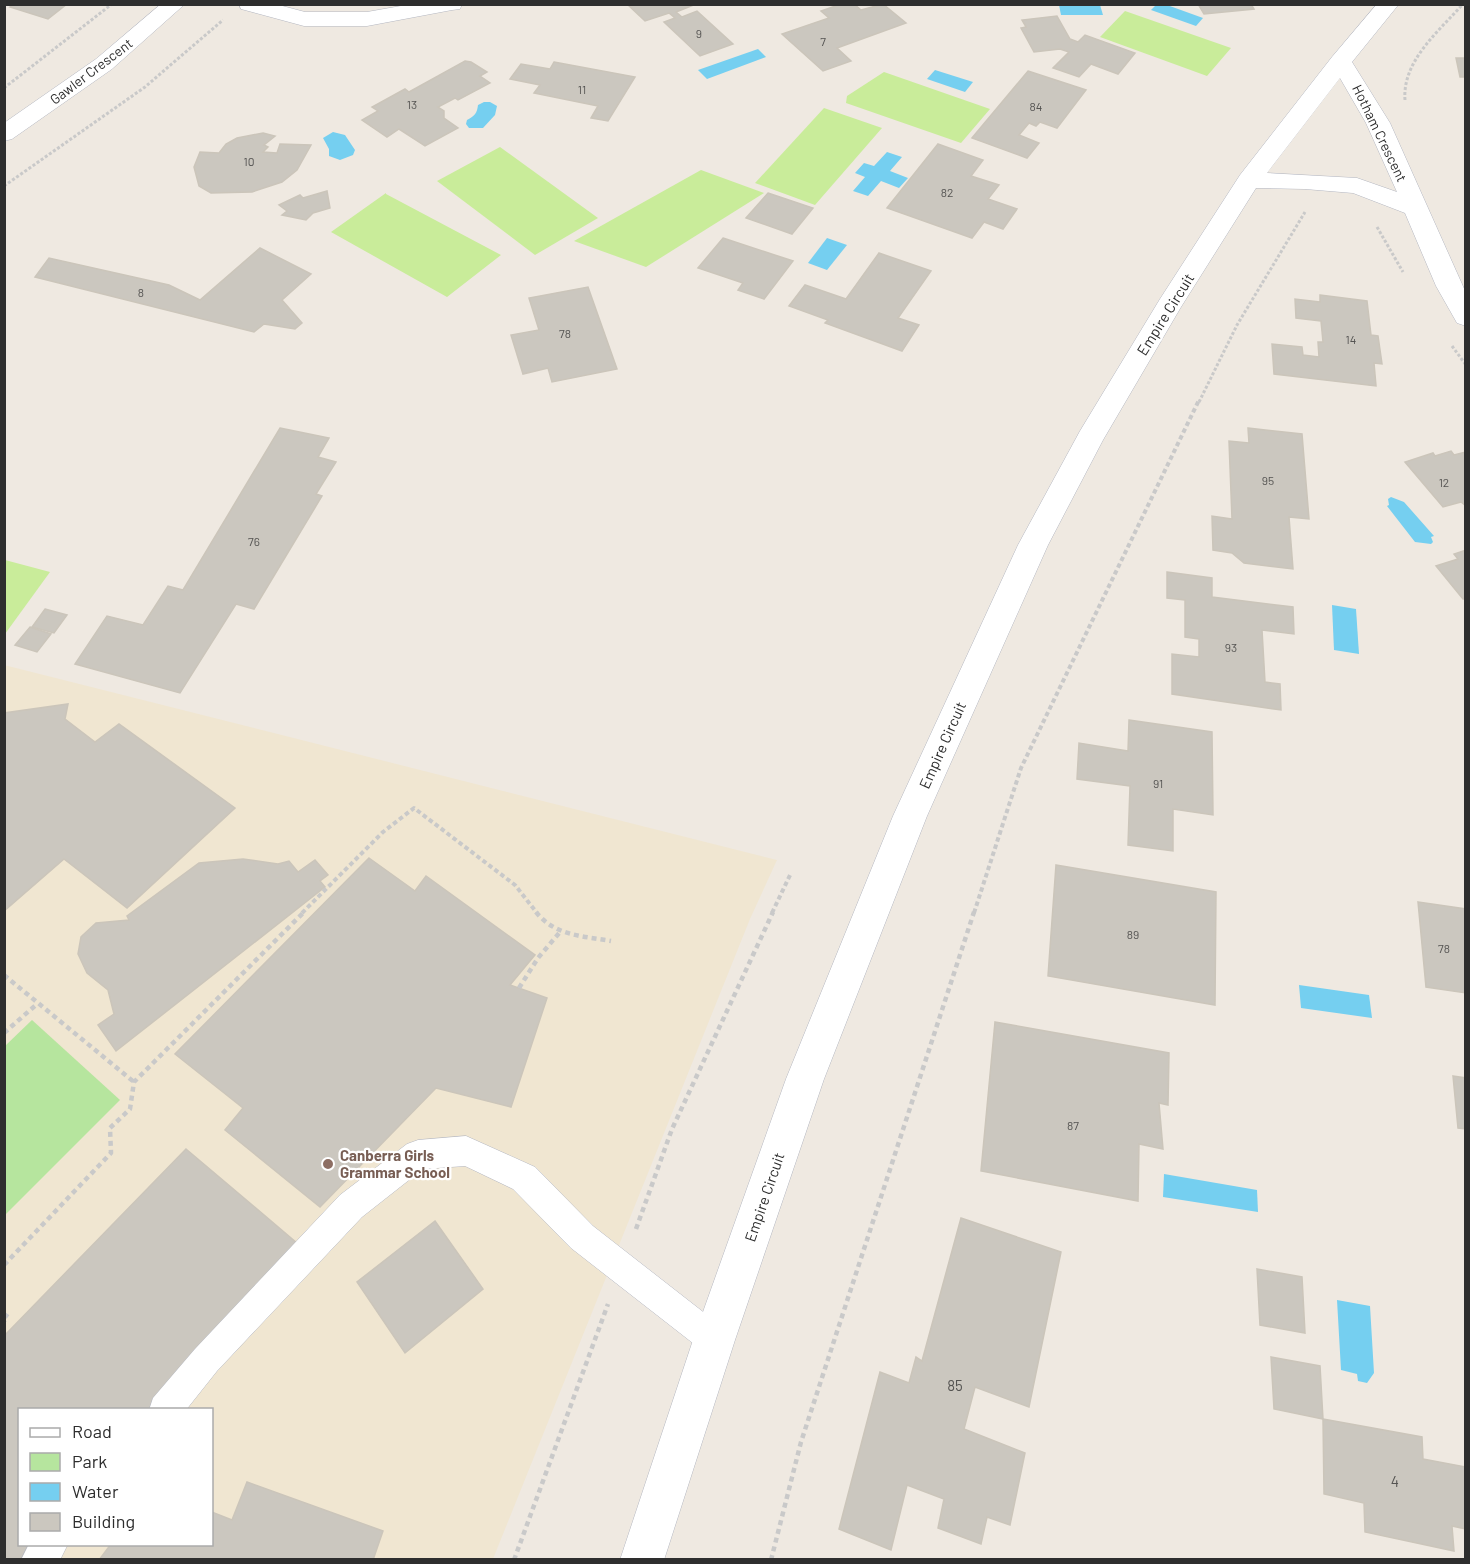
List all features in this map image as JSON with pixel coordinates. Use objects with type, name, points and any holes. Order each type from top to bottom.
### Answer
[{"type":"street","name":"Gawler Crescent","points":[[4,134],[104,64],[175,4]]},
{"type":"street","points":[[249,4],[304,19],[368,20],[452,4]]},
{"type":"street","name":"Empire Circuit","points":[[642,1560],[714,1340],[805,1078],[910,816],[1034,545],[1096,428],[1169,305],[1249,180],[1340,62],[1389,4]]},
{"type":"street","name":"Hotham Crescent","points":[[1340,62],[1355,80],[1398,163],[1414,208],[1448,288],[1466,317]]},
{"type":"street","name":"Hotham Crescent","points":[[1249,180],[1305,181],[1357,186],[1414,208]]},
{"type":"lane","points":[[167,1408],[206,1360],[351,1206],[418,1155],[465,1151],[524,1178],[582,1237],[714,1340]]},
{"type":"lane","points":[[38,1560],[50,1546]]},
{"type":"path","points":[[4,88],[112,4]]},
{"type":"path","points":[[4,186],[90,128],[195,47],[224,19]]},
{"type":"path","points":[[771,1560],[801,1442],[1021,768],[1139,521],[1237,325],[1307,209]]},
{"type":"path","points":[[4,1265],[111,1153],[110,1128],[130,1109],[135,1082],[383,832],[414,808],[515,885],[542,919],[560,932],[611,941]]},
{"type":"path","points":[[514,1560],[672,1129],[791,873]]},
{"type":"path","points":[[519,988],[538,958],[560,932]]},
{"type":"path","points":[[4,975],[135,1082]]},
{"type":"path","points":[[4,1033],[37,1004]]},
{"type":"path","points":[[4,1314],[8,1317],[4,1321]]},
{"type":"shaded area","name":"Canberra Girls Grammar School","points":[[4,665],[777,860],[750,919],[493,1559],[5,1559]]},
{"type":"green space","points":[[1125,11],[1231,48],[1207,76],[1100,37]]},
{"type":"green space","points":[[884,72],[990,109],[961,143],[846,103],[847,96]]},
{"type":"green space","points":[[824,108],[882,128],[815,205],[755,183]]},
{"type":"green space","points":[[500,147],[598,218],[535,255],[437,181]]},
{"type":"green space","points":[[701,170],[764,193],[646,267],[574,241]]},
{"type":"green space","points":[[386,193],[501,255],[447,297],[331,232]]},
{"type":"green space","points":[[4,560],[50,572],[5,634]]},
{"type":"green space","points":[[32,1020],[120,1100],[5,1215],[5,1046]]},
{"type":"water","points":[[1059,5],[1100,5],[1103,15],[1061,15]]},
{"type":"water","points":[[1156,5],[1167,5],[1203,18],[1196,26],[1151,10]]},
{"type":"water","points":[[758,49],[766,57],[707,79],[698,70]]},
{"type":"water","points":[[935,70],[973,82],[965,92],[927,79]]},
{"type":"water","points":[[484,102],[497,106],[495,115],[483,128],[469,128],[466,124],[467,120],[475,114],[478,105]]},
{"type":"water","points":[[333,132],[345,135],[355,150],[353,155],[340,160],[329,156],[329,149],[323,138]]},
{"type":"water","points":[[887,152],[902,157],[890,171],[908,178],[899,188],[881,181],[868,196],[853,191],[865,177],[855,173],[864,163],[874,166]]},
{"type":"water","points":[[827,238],[847,245],[827,270],[808,263]]},
{"type":"water","points":[[1391,497],[1404,502],[1434,536],[1431,537],[1433,542],[1431,544],[1415,542],[1387,506],[1389,505],[1388,499]]},
{"type":"water","points":[[1332,605],[1356,609],[1359,654],[1334,650]]},
{"type":"water","points":[[1299,985],[1369,995],[1372,1018],[1301,1008]]},
{"type":"water","points":[[1164,1174],[1257,1190],[1258,1212],[1163,1197]]},
{"type":"water","points":[[1337,1300],[1370,1306],[1374,1373],[1367,1383],[1358,1381],[1357,1374],[1341,1370]]},
{"type":"building","points":[[14,4],[67,4],[48,19],[10,7]]},
{"type":"building","points":[[627,4],[696,4],[676,12],[682,17],[697,11],[733,44],[700,56],[664,22],[675,18],[669,13],[645,21]]},
{"type":"building","points":[[841,4],[854,4],[861,10],[883,4],[906,23],[837,48],[851,61],[823,71],[782,34],[829,18],[821,11]]},
{"type":"building","points":[[1198,4],[1251,4],[1254,9],[1204,14]]},
{"type":"building","points":[[1057,16],[1070,39],[1078,42],[1085,35],[1135,53],[1118,74],[1091,64],[1079,77],[1053,68],[1069,52],[1060,49],[1034,52],[1021,28],[1026,27],[1022,20]]},
{"type":"building","points":[[1456,58],[1466,58],[1466,77],[1460,77]]},
{"type":"building","points":[[465,61],[487,72],[480,76],[490,83],[458,100],[455,98],[438,107],[444,111],[444,118],[458,128],[425,146],[399,129],[387,137],[362,120],[378,111],[372,107],[405,89],[409,92]]},
{"type":"building","points":[[554,62],[635,77],[608,121],[591,118],[598,106],[534,93],[540,85],[510,79],[521,64],[550,69]]},
{"type":"building","points":[[1028,71],[1086,90],[1057,128],[1040,122],[1036,126],[1029,123],[1019,135],[1039,143],[1027,158],[972,138]]},
{"type":"building","points":[[263,133],[275,136],[264,145],[268,147],[263,152],[277,153],[280,144],[311,145],[297,170],[282,182],[252,192],[211,193],[199,186],[194,167],[200,152],[219,153],[226,144],[237,138]]},
{"type":"building","points":[[938,144],[983,160],[971,176],[999,185],[988,199],[1017,209],[1003,229],[984,222],[972,238],[887,208]]},
{"type":"building","points":[[327,191],[330,208],[313,213],[306,220],[282,215],[287,211],[279,205],[300,195],[303,198]]},
{"type":"building","points":[[768,193],[813,208],[792,234],[746,218]]},
{"type":"building","points":[[723,238],[793,261],[764,299],[738,290],[743,283],[698,268]]},
{"type":"building","points":[[260,248],[311,274],[282,300],[302,323],[295,329],[264,324],[254,332],[35,277],[49,258],[169,285],[200,300]]},
{"type":"building","points":[[879,253],[931,271],[898,318],[919,325],[902,351],[825,323],[828,320],[789,306],[805,285],[846,299]]},
{"type":"building","points":[[588,287],[617,369],[552,382],[548,368],[523,374],[511,335],[539,330],[529,298]]},
{"type":"building","points":[[1320,295],[1367,301],[1371,335],[1378,336],[1382,364],[1374,363],[1376,386],[1274,374],[1272,344],[1302,347],[1303,355],[1319,357],[1318,342],[1323,342],[1321,321],[1296,318],[1295,299],[1320,302]]},
{"type":"building","points":[[280,428],[329,438],[318,457],[336,462],[316,494],[322,496],[254,609],[236,604],[180,693],[75,664],[107,616],[143,625],[168,586],[183,590]]},
{"type":"building","points":[[1248,428],[1302,434],[1309,519],[1289,517],[1293,569],[1244,563],[1232,553],[1213,550],[1212,516],[1232,519],[1229,441],[1249,443]]},
{"type":"building","points":[[1451,451],[1454,455],[1466,452],[1466,506],[1461,502],[1443,507],[1405,462],[1433,453],[1435,456]]},
{"type":"building","points":[[1466,550],[1466,599],[1463,599],[1436,566],[1458,559],[1454,554]]},
{"type":"building","points":[[1167,572],[1212,578],[1212,597],[1293,607],[1294,634],[1262,630],[1265,682],[1280,684],[1281,710],[1172,694],[1172,654],[1199,657],[1199,639],[1185,637],[1185,600],[1167,598]]},
{"type":"building","points":[[45,609],[67,615],[54,633],[32,627]]},
{"type":"building","points":[[30,627],[51,634],[37,652],[15,645]]},
{"type":"building","points":[[68,704],[65,719],[95,742],[119,724],[235,808],[127,908],[64,859],[4,911],[4,713]]},
{"type":"building","points":[[1129,720],[1212,732],[1213,815],[1173,809],[1173,851],[1128,845],[1130,786],[1077,779],[1079,743],[1128,751]]},
{"type":"building","points":[[369,858],[415,891],[426,876],[535,955],[510,985],[547,998],[511,1107],[436,1088],[320,1207],[225,1130],[243,1108],[175,1054]]},
{"type":"building","points":[[243,859],[278,864],[289,861],[298,872],[315,860],[328,875],[320,881],[325,887],[116,1051],[98,1025],[114,1014],[108,990],[87,973],[78,954],[81,937],[96,923],[129,920],[127,916],[199,863]]},
{"type":"building","points":[[1056,865],[1216,892],[1215,1005],[1048,976]]},
{"type":"building","points":[[1418,902],[1466,909],[1466,993],[1426,987]]},
{"type":"building","points":[[995,1022],[1169,1053],[1168,1105],[1159,1103],[1163,1149],[1139,1144],[1138,1201],[981,1171]]},
{"type":"building","points":[[1453,1076],[1466,1078],[1466,1129],[1458,1128]]},
{"type":"building","points":[[186,1149],[297,1243],[154,1408],[18,1408],[18,1546],[32,1546],[21,1560],[4,1560],[4,1336]]},
{"type":"building","points":[[961,1218],[1061,1252],[1029,1407],[975,1387],[964,1429],[1025,1453],[1010,1525],[987,1517],[981,1544],[938,1528],[944,1499],[907,1485],[891,1550],[839,1529],[880,1372],[909,1383],[916,1357],[922,1361]]},
{"type":"building","points":[[435,1221],[483,1289],[405,1353],[357,1282]]},
{"type":"building","points":[[1257,1269],[1302,1277],[1305,1333],[1260,1325]]},
{"type":"building","points":[[1271,1357],[1320,1366],[1323,1419],[1274,1409]]},
{"type":"building","points":[[1323,1419],[1422,1437],[1423,1459],[1466,1467],[1466,1529],[1452,1526],[1454,1551],[1365,1532],[1364,1503],[1324,1494]]},
{"type":"building","points":[[247,1482],[383,1531],[373,1560],[99,1560],[110,1546],[213,1546],[213,1512],[232,1520]]},
{"type":"place","name":"Canberra Girls Grammar School","points":[[328,1164]]}]
